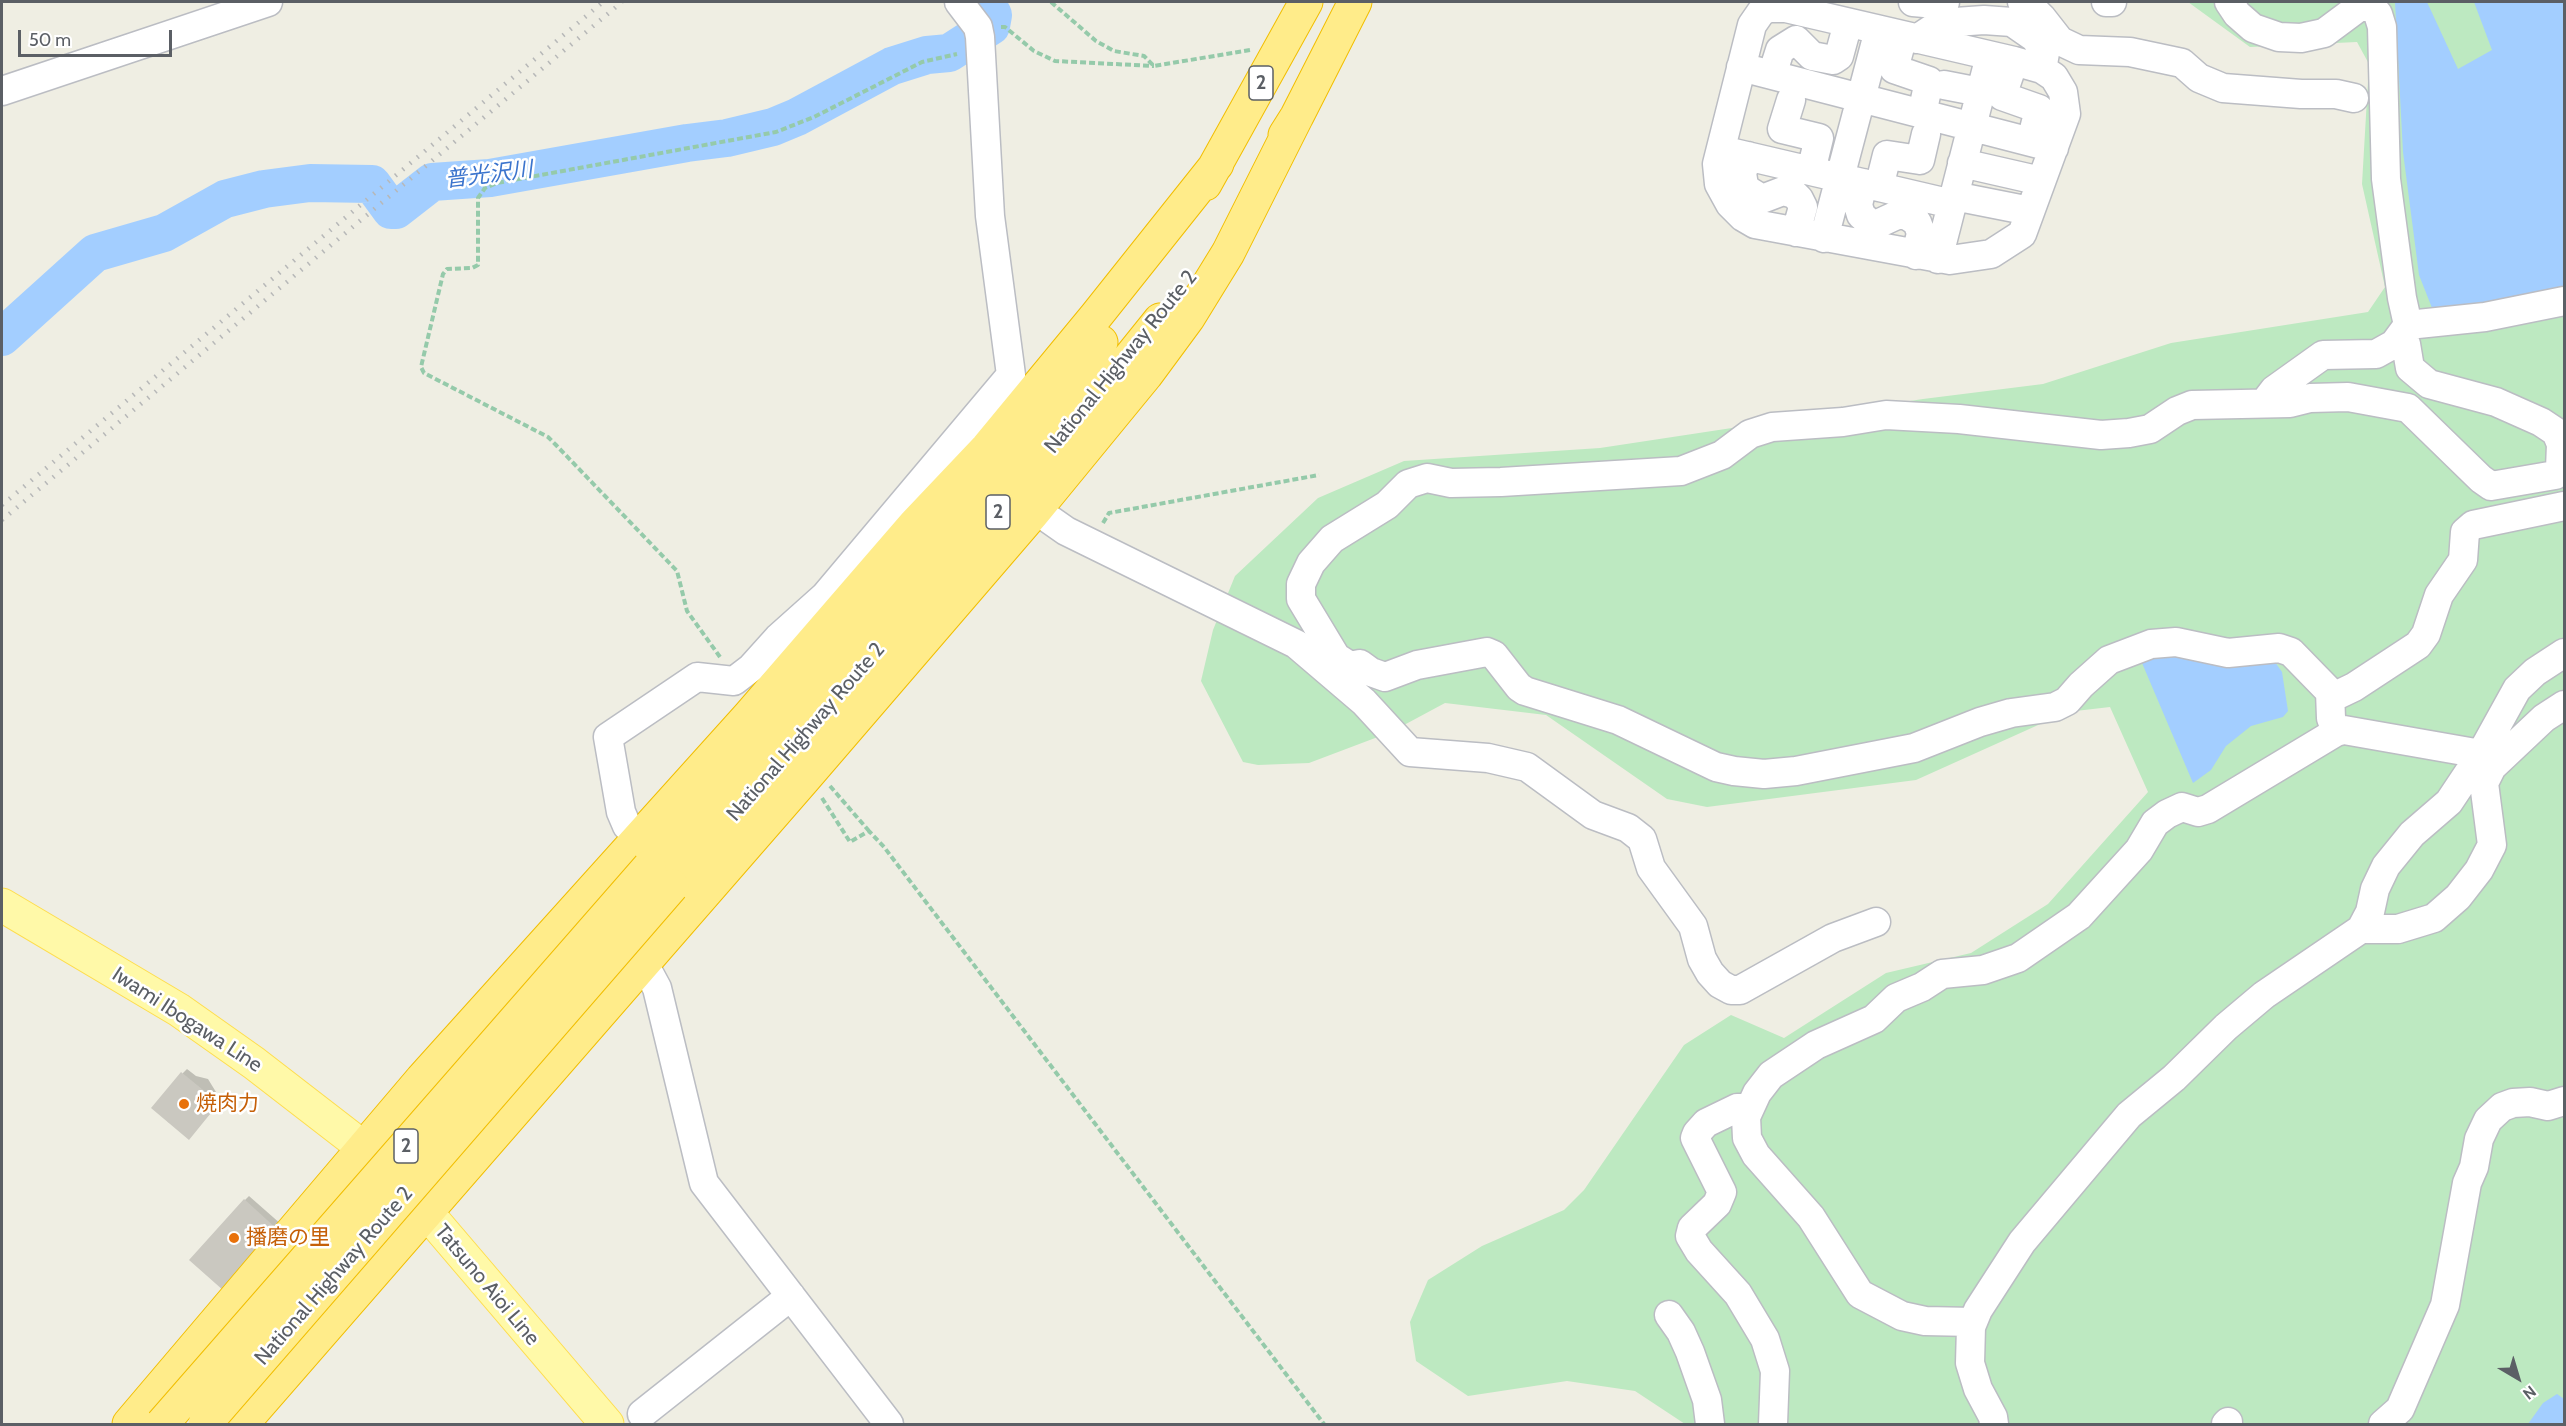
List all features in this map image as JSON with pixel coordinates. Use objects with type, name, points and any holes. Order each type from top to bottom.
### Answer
[{"type":"highway","name":"National Highway Route 2","points":[[162,1425],[1062,395],[1132,301],[1217,164],[1306,2]]},
{"type":"highway","name":"National Highway Route 2","points":[[205,1425],[654,863],[1098,397],[1173,303],[1297,116],[1355,2]]},
{"type":"highway","points":[[242,1425],[641,967],[815,780],[1146,375],[1188,318],[1228,253],[1297,116]]},
{"type":"highway","points":[[364,1148],[422,1079],[654,863],[887,538],[987,448],[1217,164]]},
{"type":"highway","name":"2","points":[[129,1425],[364,1148]]},
{"type":"main road","name":"Iwami Ibogawa Line","points":[[2,905],[179,1010],[254,1063],[364,1148]]},
{"type":"main road","name":"Tatsuno Aioi Line","points":[[364,1148],[427,1213],[607,1425]]},
{"type":"street","points":[[2,91],[268,2]]},
{"type":"street","points":[[654,863],[627,826],[621,812],[608,737],[697,677],[734,681],[750,668],[778,638],[887,538],[1011,375],[990,216],[980,35],[958,2]]},
{"type":"street","points":[[1913,2],[1936,4],[1945,2]]},
{"type":"street","points":[[2022,2],[2028,4],[2042,18],[2060,41],[2079,50],[2130,52],[2182,63],[2199,78],[2223,88],[2301,94],[2336,94],[2354,98]]},
{"type":"street","points":[[2106,2],[2112,2]]},
{"type":"street","points":[[2229,2],[2237,14],[2253,27],[2279,37],[2301,38],[2324,33],[2359,7],[2372,7],[2378,14],[2382,27],[2386,179],[2410,368],[2429,384],[2496,402],[2541,422],[2556,432],[2563,444],[2560,469],[2555,475],[2491,486],[2408,408],[2348,397],[2310,398],[2290,403],[2192,405],[2176,411],[2150,429],[2101,435],[1959,419],[1886,415],[1843,422],[1772,427],[1750,434],[1722,456],[1681,471],[1501,482],[1451,483],[1427,478],[1408,484],[1387,505],[1332,539],[1311,563],[1301,584],[1301,599],[1336,657],[1350,666],[1360,664],[1371,672],[1385,677],[1417,665],[1487,651],[1494,655],[1519,687],[1525,691],[1618,720],[1716,767],[1744,772],[1764,774],[1796,771],[1914,748],[1980,722],[2011,713],[2055,707],[2067,701],[2109,660],[2151,644],[2176,642],[2228,653],[2279,648],[2291,651],[2325,685],[2331,698],[2331,718],[2336,732]]},
{"type":"street","points":[[1754,7],[1786,8],[1848,23],[2042,69],[2054,76],[2063,92],[2066,114],[2043,159],[2022,234],[2016,239],[1991,254],[1964,259],[1927,257],[1755,224],[1730,204],[1719,184],[1717,164],[1752,25],[1754,7]]},
{"type":"street","points":[[1927,257],[1917,222],[1906,214],[1897,215],[1873,226],[1861,215],[1858,205],[1861,183],[1858,107],[1900,35],[1941,23],[1984,20],[2012,22],[2035,38],[2045,53],[2042,69]]},
{"type":"street","points":[[1772,75],[1780,50],[1796,40],[1812,56],[1833,60],[1839,56],[1848,23]]},
{"type":"street","points":[[1824,237],[1861,183],[1887,155],[1920,160],[1928,122],[1929,81],[1894,69],[1900,35]]},
{"type":"street","points":[[1928,122],[1944,85],[1953,48]]},
{"type":"street","points":[[1927,257],[1952,204],[1980,92],[2002,59]]},
{"type":"street","points":[[2002,59],[2002,96],[2039,109],[2043,159]]},
{"type":"street","points":[[1738,77],[1772,75],[1858,107]]},
{"type":"street","points":[[1738,77],[1791,100],[1858,107],[1928,122],[1967,145],[2043,159]]},
{"type":"street","points":[[1944,85],[1980,92]]},
{"type":"street","points":[[1791,100],[1782,129],[1819,138],[1811,171]]},
{"type":"street","points":[[1967,145],[2043,159]]},
{"type":"street","points":[[1721,150],[1952,204],[2027,219]]},
{"type":"street","points":[[1748,156],[1742,173],[1744,186],[1749,191],[1762,199],[1783,191],[1794,194],[1799,199],[1803,207],[1796,232]]},
{"type":"street","points":[[2264,403],[2274,390],[2323,355],[2376,354],[2394,344],[2405,330],[2565,301]]},
{"type":"street","points":[[2331,698],[2354,687],[2418,645],[2426,634],[2439,596],[2463,560],[2465,532],[2473,525],[2565,506]]},
{"type":"street","points":[[1036,510],[1050,521],[1094,545],[1296,644],[1364,702],[1410,752],[1488,758],[1527,767],[1593,815],[1628,828],[1642,839],[1652,868],[1693,926],[1702,959],[1710,973],[1720,984],[1731,990],[1740,990],[1833,938],[1876,922]]},
{"type":"street","points":[[1991,1422],[1970,1363],[1973,1322],[1978,1310],[2022,1242],[2129,1115],[2174,1078],[2226,1027],[2264,994],[2361,929],[2370,912],[2375,889],[2386,866],[2412,834],[2449,802],[2481,754],[2517,689],[2535,672],[2565,653]]},
{"type":"street","points":[[2361,929],[2398,929],[2434,918],[2458,897],[2479,870],[2492,845],[2484,783],[2492,767],[2544,718],[2565,705]]},
{"type":"street","points":[[1973,1322],[1925,1321],[1902,1316],[1860,1294],[1811,1217],[1756,1155],[1746,1138],[1746,1117],[1757,1093],[1771,1075],[1816,1045],[1874,1019],[1896,998],[1922,987],[1942,974],[1983,970],[2018,958],[2079,916],[2139,850],[2156,823],[2167,814],[2182,807],[2198,812],[2208,809],[2336,732],[2344,730],[2481,754]]},
{"type":"street","points":[[641,967],[650,975],[657,988],[704,1183],[890,1425]]},
{"type":"street","points":[[2383,1425],[2400,1409],[2445,1305],[2467,1183],[2474,1167],[2479,1139],[2488,1120],[2502,1107],[2513,1103],[2530,1102],[2548,1106],[2565,1101]]},
{"type":"street","points":[[1750,1108],[1737,1108],[1706,1123],[1697,1133],[1695,1138],[1722,1192],[1717,1204],[1692,1228],[1690,1236],[1699,1251],[1738,1294],[1765,1339],[1775,1371],[1773,1425]]},
{"type":"street","points":[[642,1414],[791,1296]]},
{"type":"street","points":[[1669,1315],[1681,1332],[1690,1352],[1707,1400],[1710,1425]]},
{"type":"path","points":[[1051,2],[1096,41],[1114,51],[1144,56],[1154,66]]},
{"type":"path","points":[[708,678],[719,662],[720,656],[687,611],[677,571],[548,437],[424,373],[421,367],[443,274],[447,269],[471,268],[478,265],[478,198],[485,188],[497,183],[776,132],[814,117],[922,62],[962,52],[980,35],[999,27],[1005,27],[1034,51],[1055,61],[1154,66],[1261,48],[1277,54]]},
{"type":"path","points":[[1094,545],[1100,527],[1109,513],[1319,475]]},
{"type":"path","points":[[815,780],[816,790],[850,842],[869,831]]},
{"type":"path","points":[[815,780],[884,847],[1324,1425]]},
{"type":"green space","points":[[2188,2],[2564,2],[2564,1424],[1685,1424],[1635,1391],[1567,1381],[1468,1396],[1416,1361],[1410,1322],[1428,1280],[1482,1246],[1564,1210],[1584,1190],[1684,1045],[1731,1015],[1784,1038],[1886,973],[1971,953],[2048,904],[2148,792],[2110,707],[2067,712],[1916,780],[1707,807],[1667,799],[1546,715],[1445,703],[1391,732],[1309,763],[1258,765],[1243,762],[1201,681],[1213,630],[1235,576],[1318,498],[1404,461],[1600,448],[1923,399],[2043,384],[2171,343],[2368,312],[2385,287],[2362,184],[2369,64],[2357,42],[2250,47]]},
{"type":"water","points":[[2395,2],[2427,2],[2458,69],[2492,50],[2474,2],[2564,2],[2564,292],[2434,313],[2419,275],[2403,152]]},
{"type":"water","points":[[2170,653],[2205,663],[2236,665],[2275,662],[2282,672],[2288,711],[2283,717],[2251,726],[2226,746],[2211,770],[2193,783],[2142,663]]},
{"type":"water","points":[[2557,1394],[2564,1399],[2564,1424],[2528,1424],[2543,1403]]},
{"type":"building","points":[[181,1072],[219,1103],[189,1140],[151,1108]]},
{"type":"building","points":[[244,1199],[278,1230],[224,1291],[189,1260]]},
{"type":"waterway","name":"普光沢川","points":[[2,337],[95,253],[164,233],[225,199],[264,189],[310,183],[372,184],[391,210],[396,210],[432,182],[490,178],[727,138],[773,127],[797,117],[892,66],[927,55],[949,53],[991,26],[993,15],[986,2]]},
{"type":"railway","points":[[2,505],[603,2]]},
{"type":"railway","points":[[2,520],[622,2]]},
{"type":"place","name":"焼肉力","points":[[184,1104]]},
{"type":"place","name":"播磨の里","points":[[234,1238]]}]
